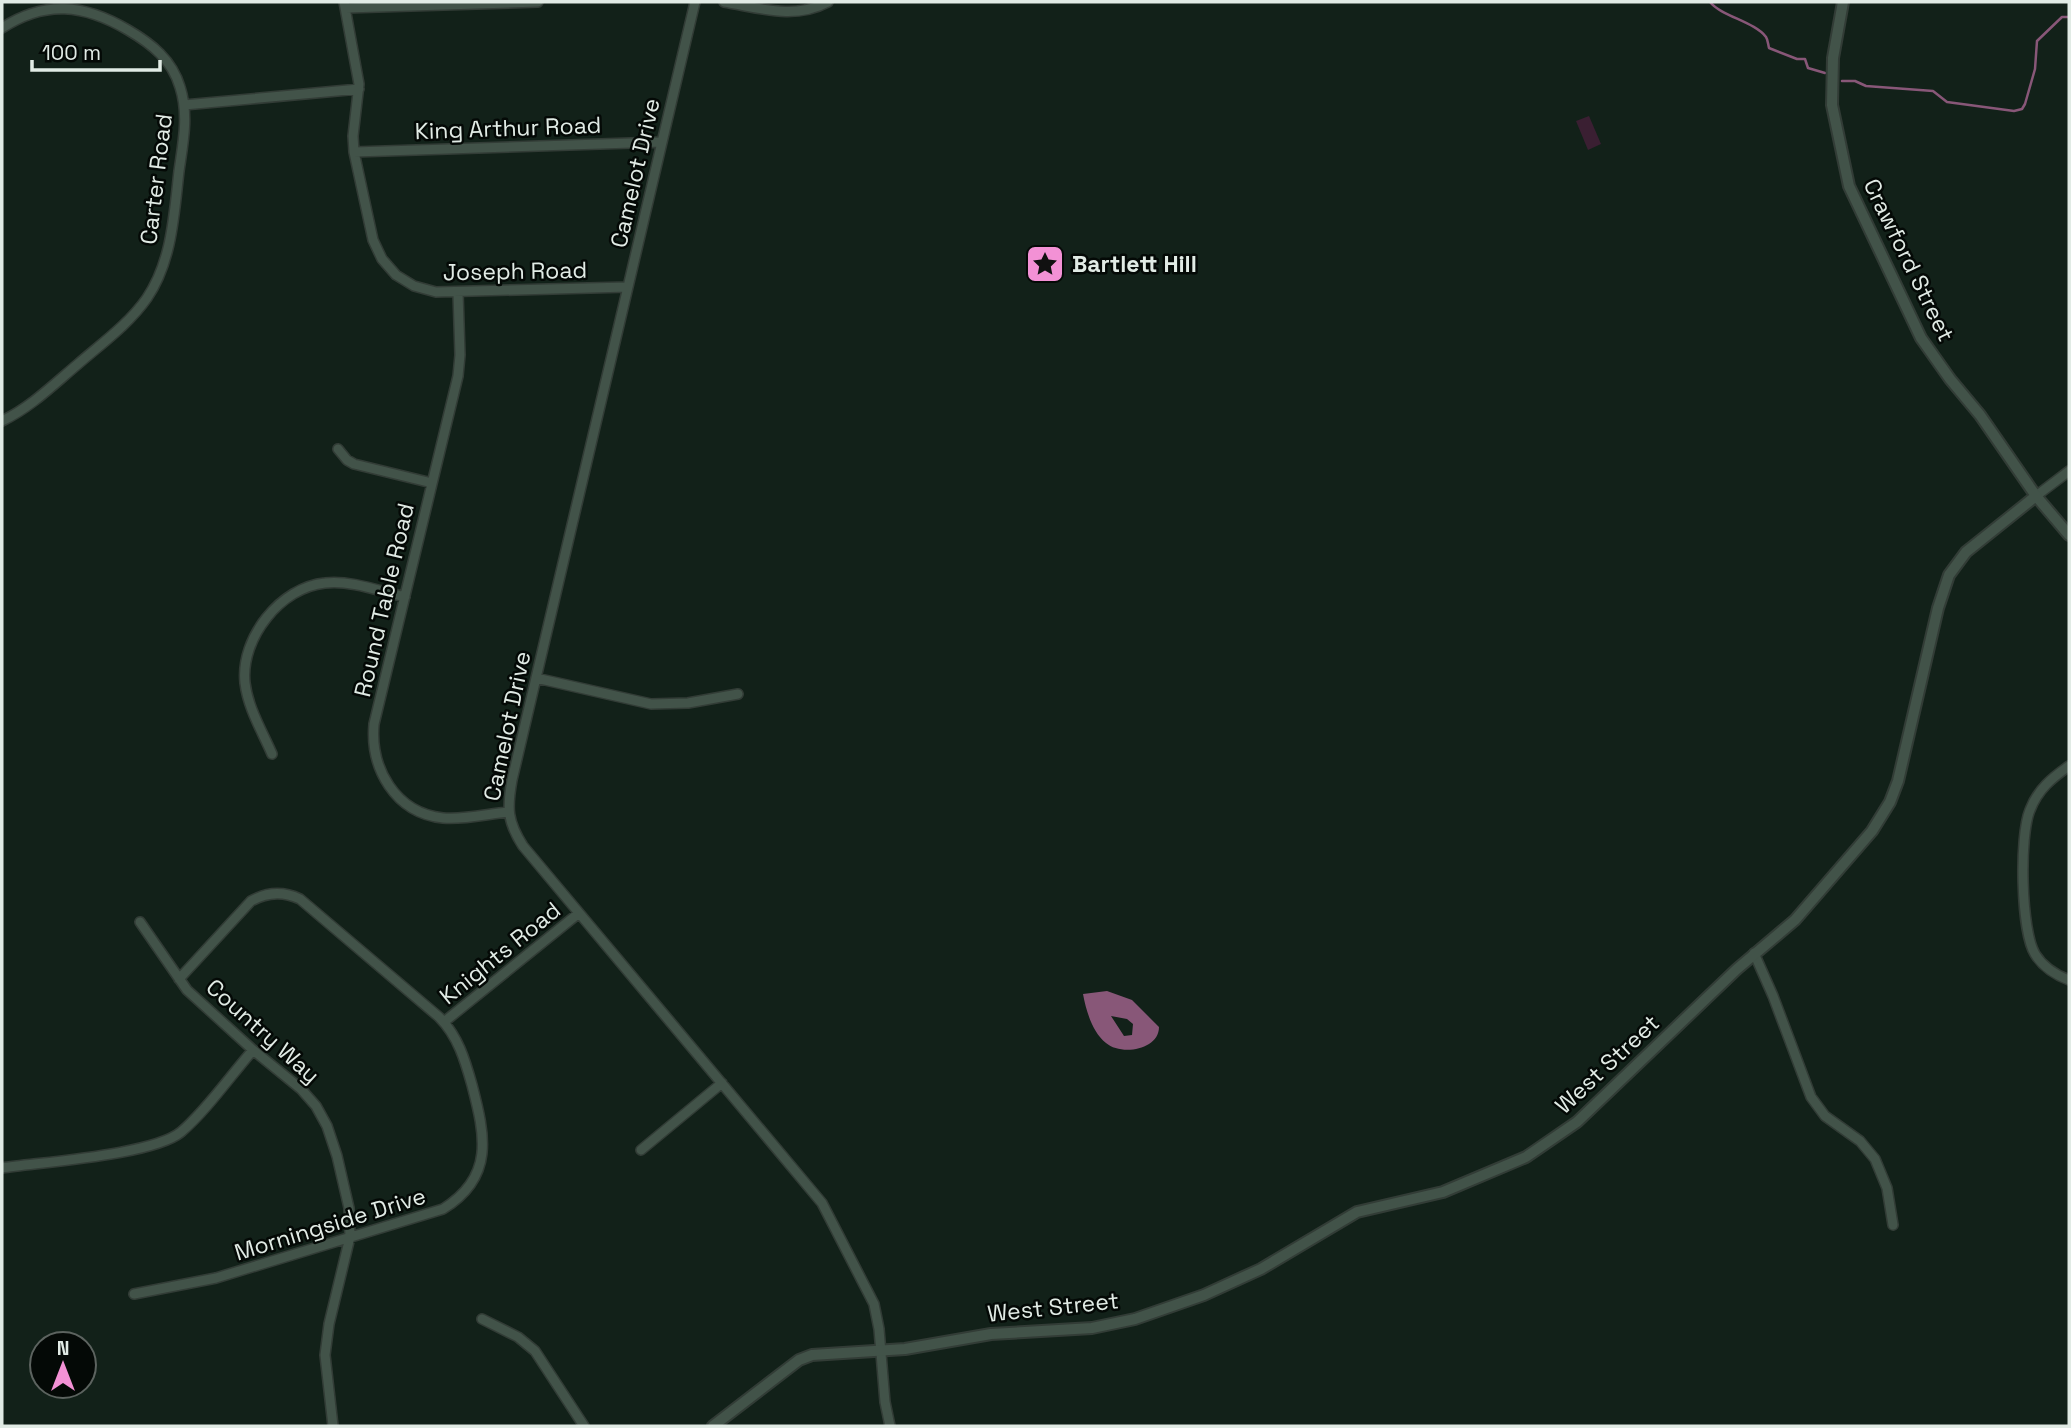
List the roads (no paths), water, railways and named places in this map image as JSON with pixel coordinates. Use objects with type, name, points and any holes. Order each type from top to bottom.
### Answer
[{"type":"street","points":[[345,5],[538,2]]},
{"type":"street","name":"Camelot Drive","points":[[695,2],[512,780],[508,812],[512,827],[523,846],[822,1203],[874,1304],[882,1350],[883,1390],[890,1426]]},
{"type":"street","points":[[724,2],[783,13],[808,10],[828,2]]},
{"type":"street","name":"Crawford Street","points":[[1843,2],[1834,45],[1832,94],[1833,116],[1849,186],[1921,338],[1986,423],[2036,496],[2069,535]]},
{"type":"street","name":"Joseph Road","points":[[345,5],[359,89],[353,136],[354,152],[371,234],[386,265],[396,275],[421,289],[458,293],[628,287]]},
{"type":"street","name":"Carter Road","points":[[2,28],[17,16],[45,7],[74,6],[102,15],[144,40],[163,56],[176,75],[184,105],[181,161],[170,244],[163,266],[146,299],[122,325],[37,400],[2,421]]},
{"type":"street","points":[[184,105],[359,89]]},
{"type":"street","name":"King Arthur Road","points":[[354,152],[662,142]]},
{"type":"street","name":"Round Table Road","points":[[458,293],[459,366],[374,724],[374,750],[381,774],[400,798],[429,815],[456,818],[508,812]]},
{"type":"street","points":[[338,449],[351,463],[432,483]]},
{"type":"street","name":"West Street","points":[[713,1426],[799,1360],[825,1353],[905,1349],[991,1334],[1092,1328],[1161,1311],[1205,1295],[1270,1264],[1357,1212],[1443,1192],[1510,1166],[1536,1151],[1577,1122],[1754,953],[1795,920],[1858,849],[1879,822],[1890,802],[1900,771],[1938,608],[1949,575],[1966,552],[2069,471]]},
{"type":"street","points":[[272,754],[253,712],[245,674],[247,658],[255,639],[274,609],[295,592],[326,583],[352,584],[405,597]]},
{"type":"street","points":[[536,678],[651,704],[688,703],[738,694]]},
{"type":"street","points":[[2069,766],[2050,780],[2037,795],[2027,817],[2024,844],[2025,917],[2031,945],[2046,968],[2069,980]]},
{"type":"street","name":"Morningside Drive","points":[[134,1294],[216,1278],[443,1209],[462,1194],[476,1175],[483,1152],[483,1128],[464,1058],[452,1031],[308,904],[287,894],[268,894],[251,901],[180,979]]},
{"type":"street","name":"Knights Road","points":[[444,1022],[579,913]]},
{"type":"street","name":"Country Way","points":[[140,922],[197,1000],[301,1089],[321,1114],[337,1156],[349,1208],[351,1237],[329,1324],[325,1356],[333,1426]]},
{"type":"street","points":[[1754,953],[1811,1097],[1825,1116],[1860,1141],[1875,1159],[1887,1188],[1894,1225]]},
{"type":"street","points":[[2,1168],[140,1149],[174,1137],[189,1124],[253,1050]]},
{"type":"street","points":[[641,1150],[722,1083]]},
{"type":"street","points":[[482,1319],[518,1337],[535,1351],[584,1426]]},
{"type":"waterway","points":[[1710,2],[1761,32],[1767,38],[1769,48],[1797,59],[1805,59],[1808,68],[1825,73]]},
{"type":"waterway","points":[[1842,81],[1855,81],[1866,86],[1933,91],[1947,102],[2014,111],[2022,109],[2035,69],[2037,41],[2062,17],[2069,17]]},
{"type":"place","name":"Bartlett Hill","points":[[1045,264]]}]
